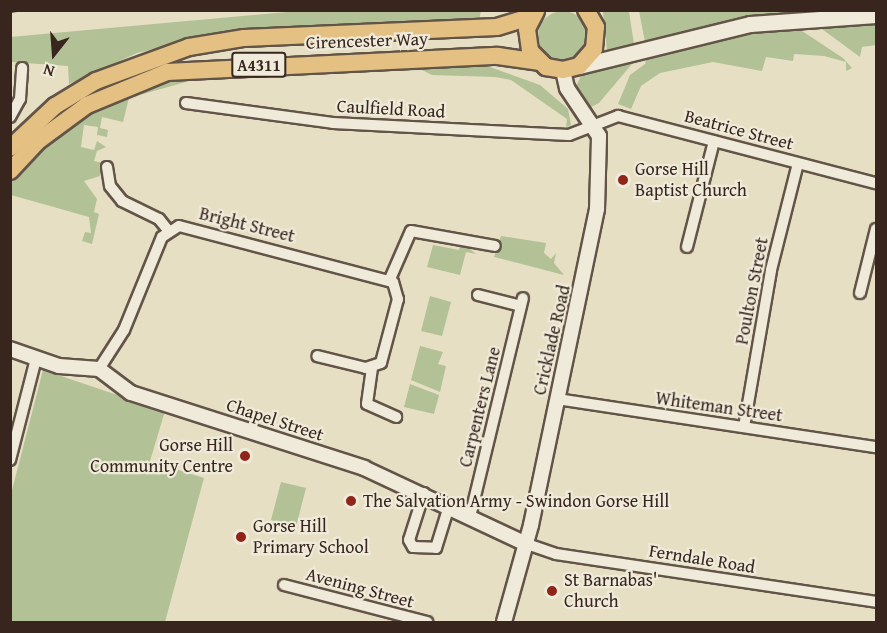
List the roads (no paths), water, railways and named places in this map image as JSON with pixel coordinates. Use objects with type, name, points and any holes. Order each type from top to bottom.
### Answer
[{"type":"main road","points":[[579,66],[596,42],[586,10]]},
{"type":"main road","name":"A4311","points":[[536,12],[528,44],[539,62],[563,70]]},
{"type":"main road","name":"Cirencester Way","points":[[10,148],[81,89],[123,68],[189,47],[255,37],[497,27],[536,12]]},
{"type":"main road","points":[[563,70],[750,24],[876,15]]},
{"type":"main road","name":"Cirencester Way","points":[[10,171],[38,141],[87,105],[167,72],[498,56],[539,62]]},
{"type":"street","points":[[10,117],[20,99],[22,68]]},
{"type":"street","name":"Cricklade Road","points":[[504,622],[557,399],[595,223],[601,146],[594,124],[567,88],[563,70]]},
{"type":"street","name":"Caulfield Road","points":[[186,103],[371,125],[569,135],[594,124]]},
{"type":"street","name":"Beatrice Street","points":[[594,124],[618,116],[876,183]]},
{"type":"street","points":[[687,247],[714,141]]},
{"type":"street","name":"Poulton Street","points":[[744,427],[771,270],[798,163]]},
{"type":"street","points":[[99,369],[124,330],[168,230],[159,219],[127,206],[105,189],[107,167]]},
{"type":"street","name":"Bright Street","points":[[168,230],[188,227],[394,283]]},
{"type":"street","points":[[860,293],[876,229]]},
{"type":"street","points":[[396,417],[367,404],[372,368],[384,357],[394,283],[411,231],[481,248],[495,246]]},
{"type":"street","name":"Carpenters Lane","points":[[470,517],[523,307],[478,295]]},
{"type":"street","name":"Chapel Street","points":[[10,349],[36,359],[99,369],[131,393],[424,493],[524,543]]},
{"type":"street","points":[[317,356],[372,368]]},
{"type":"street","points":[[10,460],[36,359]]},
{"type":"street","name":"Whiteman Street","points":[[557,399],[876,447]]},
{"type":"street","points":[[424,493],[410,536],[413,547],[436,548],[449,506]]},
{"type":"street","name":"Ferndale Road","points":[[524,543],[556,554],[876,602]]},
{"type":"street","name":"Avening Street","points":[[284,585],[426,622]]},
{"type":"railway","points":[[10,11],[17,10]]},
{"type":"place","name":"Gorse Hill Baptist Church","points":[[623,180]]},
{"type":"place","name":"Gorse Hill Community Centre","points":[[245,456]]},
{"type":"place","name":"The Salvation Army - Swindon Gorse Hill","points":[[351,501]]},
{"type":"place","name":"Gorse Hill Primary School","points":[[241,537]]},
{"type":"place","name":"St Barnabas' Church","points":[[552,591]]}]
